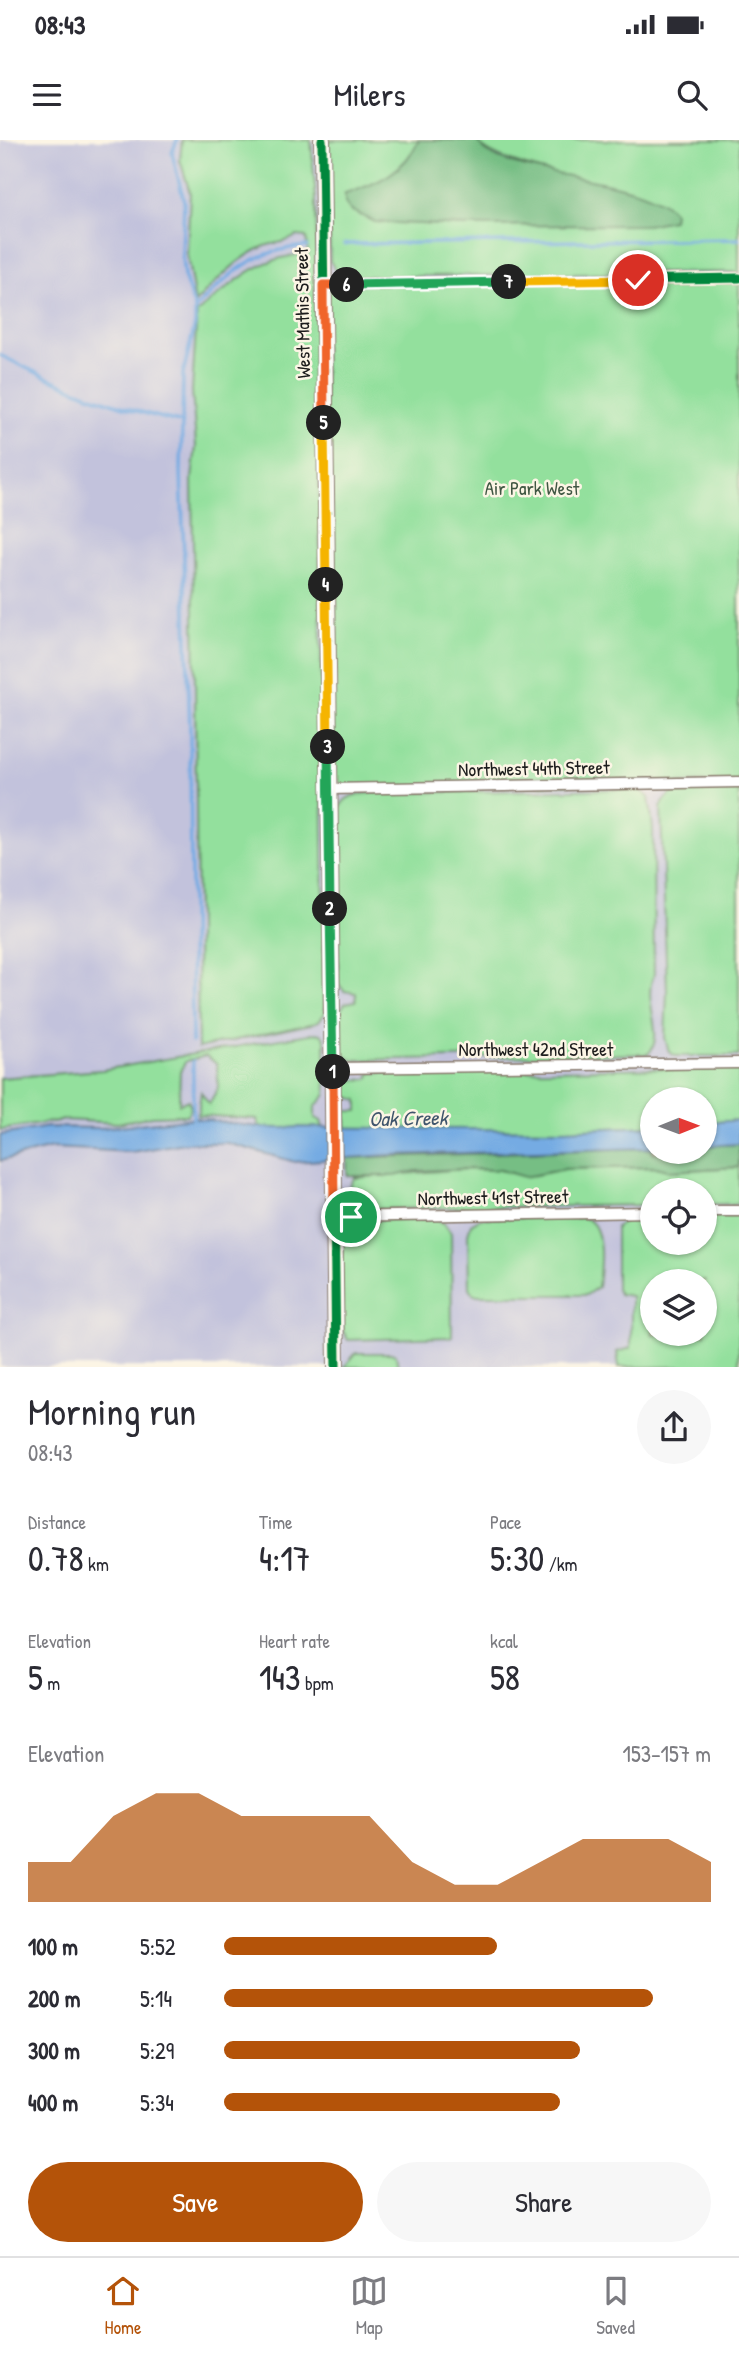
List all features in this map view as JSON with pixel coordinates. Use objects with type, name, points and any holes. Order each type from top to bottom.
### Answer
[{"type":"street","name":"West Mathis Street","points":[[322,140],[336,1367]]},
{"type":"street","points":[[323,285],[739,278]]},
{"type":"street","name":"Northwest 44th Street","points":[[329,789],[739,782]]},
{"type":"street","name":"Northwest 42nd Street","points":[[332,1068],[739,1063]]},
{"type":"street","points":[[717,1211],[739,1210]]},
{"type":"street","name":"Northwest 41st Street","points":[[334,1217],[640,1212]]},
{"type":"shaded area","points":[[0,140],[739,140],[739,1367],[0,1367]]},
{"type":"green space","points":[[182,140],[311,140],[316,199],[325,1013],[319,1021],[311,1024],[198,1048],[192,479],[196,446],[192,391],[197,313],[235,281],[261,265],[290,256],[308,254],[306,237],[296,236],[265,246],[236,263],[195,303],[187,255],[190,193],[180,160]]},
{"type":"green space","points":[[328,140],[419,140],[406,161],[388,176],[345,194],[375,222],[466,226],[643,193],[526,166],[486,149],[477,140],[739,140],[739,272],[346,277],[336,271],[330,261]]},
{"type":"green space","points":[[419,140],[477,140],[489,153],[510,162],[602,182],[657,199],[674,212],[673,220],[647,225],[466,226],[375,222],[350,210],[345,203],[345,194],[379,181],[397,169],[406,161]]},
{"type":"green space","name":"Air Park West","points":[[739,278],[739,782],[329,789],[323,285]]},
{"type":"green space","points":[[739,787],[739,1056],[676,1056],[669,1052],[665,1038],[667,992],[661,808],[666,799],[683,788]]},
{"type":"green space","points":[[638,789],[649,797],[653,829],[654,975],[650,996],[655,1037],[648,1054],[352,1060],[343,1054],[340,1011],[345,1003],[356,1001],[356,993],[344,991],[338,983],[337,813],[343,802],[356,795],[374,793]]},
{"type":"green space","points":[[315,1033],[325,1038],[326,1095],[315,1107],[315,1118],[321,1121],[323,1128],[272,1130],[259,1126],[257,1119],[198,1115],[201,1092],[209,1104],[218,1088],[217,1064],[206,1056],[186,1061],[180,1071],[179,1104],[188,1100],[191,1107],[187,1115],[152,1116],[118,1123],[65,1120],[0,1130],[0,1078],[102,1070]]},
{"type":"green space","points":[[739,1067],[739,1120],[718,1122],[718,1087],[640,1087],[640,1127],[561,1130],[346,1129],[345,1111],[358,1111],[358,1100],[345,1096],[345,1085],[352,1080],[369,1079],[370,1073]]},
{"type":"green space","points":[[739,1144],[739,1167],[671,1171],[656,1167],[565,1169],[525,1177],[500,1170],[465,1169],[416,1171],[395,1176],[347,1176],[347,1158],[640,1148],[640,1164],[718,1164],[718,1145]]},
{"type":"green space","points":[[656,1167],[671,1171],[739,1167],[739,1204],[717,1204],[717,1178],[640,1178],[640,1205],[374,1209],[373,1203],[354,1202],[346,1195],[354,1178],[465,1169],[500,1170],[525,1177],[565,1169]]},
{"type":"green space","points":[[717,1215],[739,1215],[739,1367],[619,1367],[617,1352],[631,1348],[631,1296],[619,1294],[616,1289],[616,1227],[627,1218],[640,1217],[640,1255],[717,1255]]},
{"type":"green space","points":[[481,1218],[583,1218],[590,1221],[595,1228],[600,1247],[598,1287],[586,1295],[474,1295],[469,1288],[468,1234],[471,1224]]},
{"type":"green space","points":[[434,1219],[444,1223],[451,1233],[452,1337],[348,1340],[343,1331],[341,1274],[343,1243],[347,1231],[352,1225],[369,1220]]},
{"type":"green space","points":[[356,1353],[391,1353],[396,1355],[398,1367],[344,1367]]},
{"type":"water","name":"Oak Creek","points":[[195,1118],[272,1128],[561,1130],[640,1127],[640,1148],[389,1155],[295,1162],[227,1143],[185,1143],[132,1152],[52,1148],[0,1161],[0,1135],[48,1127],[100,1128]]},
{"type":"water","points":[[739,1120],[739,1144],[718,1145],[718,1122]]},
{"type":"waterway","points":[[177,140],[172,153],[184,201],[184,276],[195,309],[195,324],[183,374],[181,471],[190,731],[192,1042]]},
{"type":"waterway","points":[[344,244],[739,239]]},
{"type":"waterway","points":[[195,309],[245,265],[272,252],[307,246]]},
{"type":"waterway","points":[[0,355],[89,395],[183,423]]},
{"type":"waterway","points":[[193,1061],[193,1122]]},
{"type":"cycle path","points":[[322,140],[336,1367]]},
{"type":"cycle path","points":[[323,285],[739,278]]},
{"type":"route","points":[[351,1217],[334,1217],[323,285],[638,280]]}]
